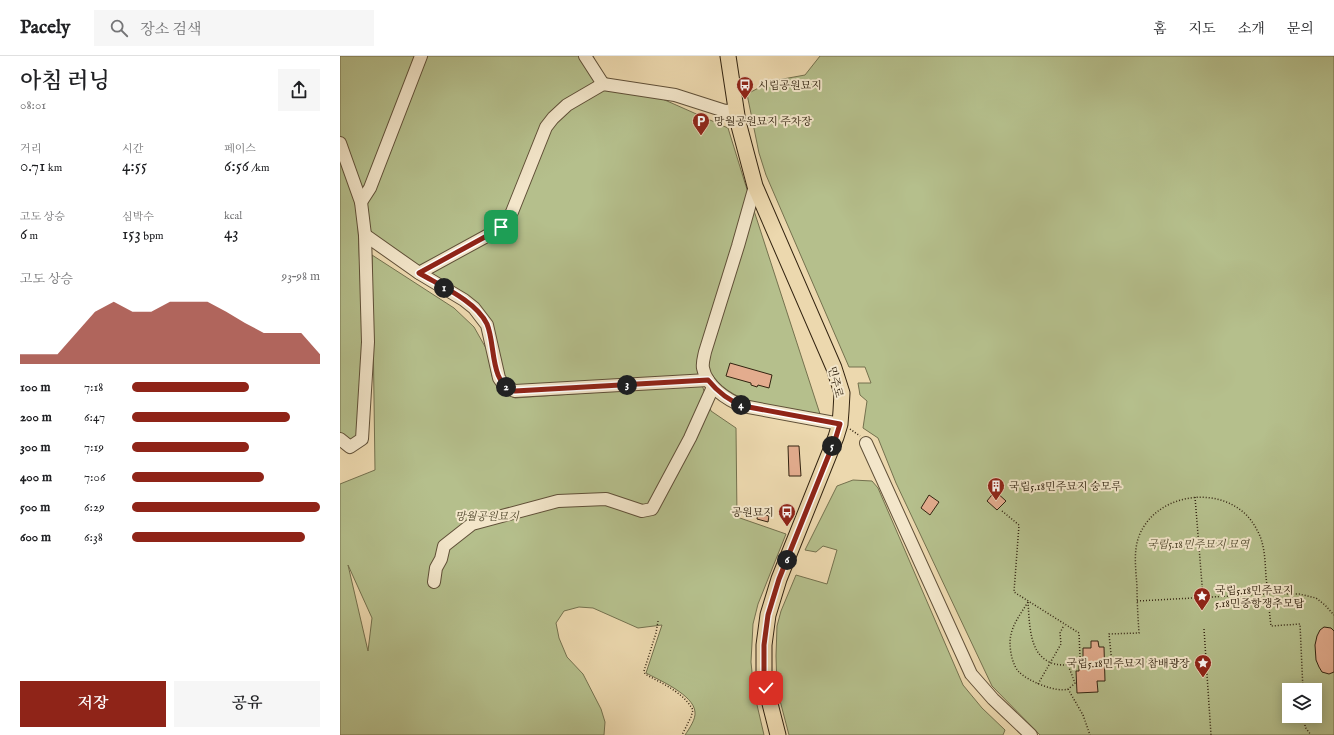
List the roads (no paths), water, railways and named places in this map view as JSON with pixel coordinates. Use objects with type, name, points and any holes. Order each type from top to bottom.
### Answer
[{"type":"main road","name":"민주로","points":[[728,56],[736,110],[755,186],[834,368],[842,393],[840,424],[779,579],[768,615],[764,645],[764,673],[766,688],[778,735]]},
{"type":"lane","points":[[361,202],[370,188],[421,56]]},
{"type":"lane","points":[[585,56],[603,84]]},
{"type":"lane","points":[[419,273],[501,227],[512,212],[546,127],[552,118],[567,105],[603,84],[675,95],[725,111],[736,110]]},
{"type":"lane","points":[[340,143],[361,202],[365,235],[368,342],[362,439],[350,447],[340,438]]},
{"type":"lane","points":[[755,186],[705,352],[703,368],[711,383],[735,402],[743,406],[840,424]]},
{"type":"lane","points":[[365,235],[419,273],[464,300],[474,308],[483,318],[490,334],[499,378],[502,383],[512,390],[711,383]]},
{"type":"lane","points":[[434,582],[436,568],[441,558],[444,546],[472,524],[558,501],[606,499],[642,511],[652,509],[690,438],[711,383]]},
{"type":"lane","points":[[866,444],[971,674],[993,699],[1031,735]]},
{"type":"place","name":"시립공원묘지","points":[[745,100]]},
{"type":"place","name":"망월공원묘지 주차장","points":[[701,136]]},
{"type":"place","name":"국립5.18민주묘지 숭모루","points":[[996,501]]},
{"type":"place","name":"공원묘지","points":[[787,527]]},
{"type":"place","name":"국립5.18민주묘지 5.18민중항쟁추모탑","points":[[1202,611]]},
{"type":"place","name":"국립5.18민주묘지 참배광장","points":[[1203,678]]},
{"type":"park label","name":"망월공원묘지","points":[[487,516]]},
{"type":"park label","name":"국립5.18민주묘지 묘역","points":[[1198,544]]}]
